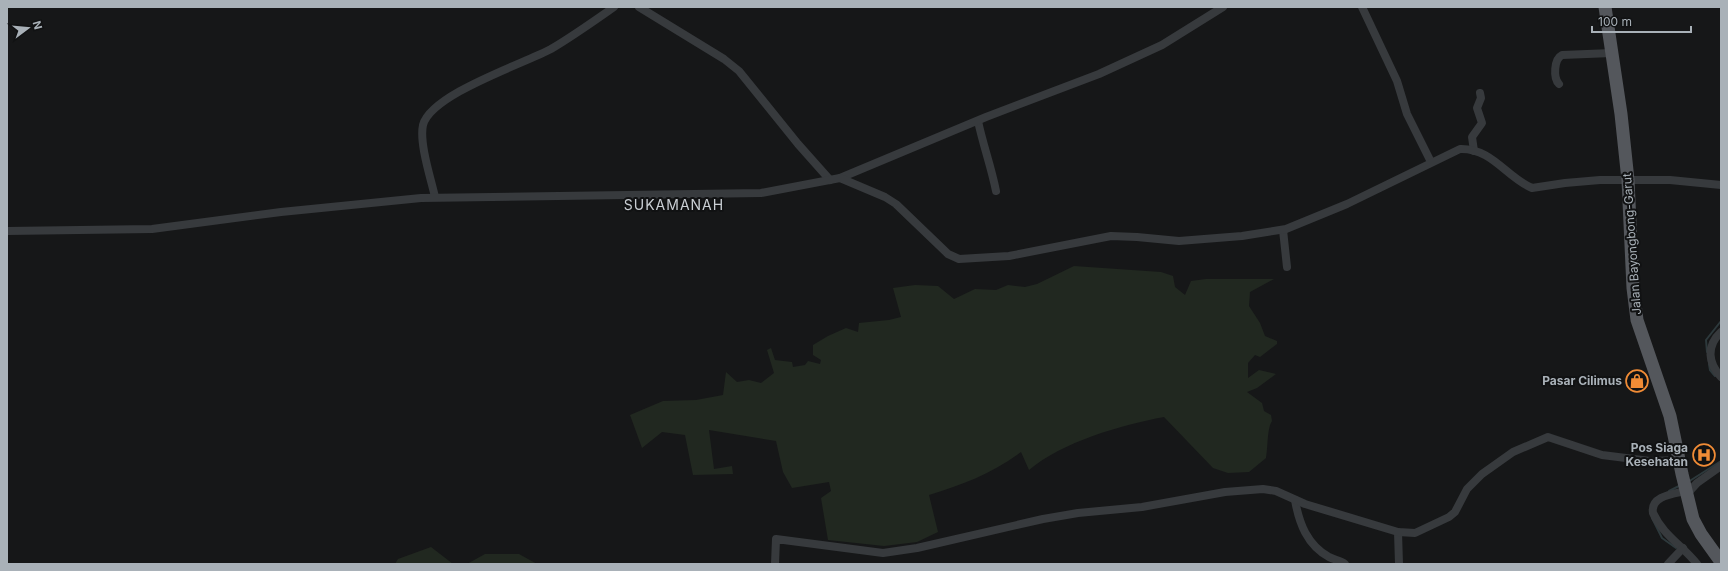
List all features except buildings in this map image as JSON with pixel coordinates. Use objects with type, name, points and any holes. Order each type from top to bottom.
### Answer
[{"type":"main road","name":"Jalan Bayongbong-Garut","points":[[1605,7],[1621,114],[1628,180],[1633,288],[1637,320],[1670,416],[1686,492],[1697,528],[1721,562]]},
{"type":"street","points":[[435,197],[427,166],[423,131],[423,126],[428,116],[440,104],[459,91],[550,49],[614,7]]},
{"type":"street","points":[[639,7],[724,60],[739,72],[798,144],[830,180]]},
{"type":"street","points":[[7,231],[152,229],[281,212],[435,197],[761,193],[840,178],[978,121],[1099,74],[1162,45],[1223,7]]},
{"type":"street","points":[[1362,7],[1397,81],[1407,114],[1431,162]]},
{"type":"street","points":[[1559,84],[1556,79],[1557,61],[1562,55],[1612,54]]},
{"type":"street","points":[[1474,151],[1472,137],[1482,123],[1477,108],[1481,98],[1480,93]]},
{"type":"street","points":[[978,121],[983,144],[991,166],[996,190]]},
{"type":"street","points":[[840,178],[890,200],[948,254],[960,259],[1009,256],[1111,236],[1137,236],[1179,241],[1242,236],[1283,230],[1347,204],[1460,149],[1474,151],[1491,157],[1532,188],[1565,183],[1628,180],[1670,180],[1721,185]]},
{"type":"street","points":[[1283,230],[1287,267]]},
{"type":"street","points":[[1721,332],[1713,341],[1710,353],[1716,372],[1721,377]]},
{"type":"street","points":[[776,564],[776,539],[883,553],[917,548],[1043,519],[1078,513],[1142,507],[1224,492],[1263,489],[1276,491],[1309,506],[1398,532],[1415,533],[1422,532],[1455,512],[1467,489],[1482,474],[1513,452],[1548,437],[1602,455],[1650,461],[1679,460]]},
{"type":"street","points":[[1696,564],[1681,551],[1665,533],[1655,518],[1652,509],[1660,498],[1686,492],[1721,466]]},
{"type":"street","points":[[1295,500],[1297,515],[1308,538],[1317,549],[1345,564]]},
{"type":"street","points":[[1398,532],[1399,564]]},
{"type":"street","points":[[1668,564],[1681,551]]},
{"type":"shaded area","points":[[1074,266],[1161,272],[1173,276],[1175,287],[1185,295],[1191,281],[1206,279],[1274,279],[1250,292],[1249,306],[1260,323],[1265,336],[1277,341],[1277,344],[1260,357],[1255,355],[1248,363],[1248,378],[1259,370],[1276,374],[1257,388],[1247,392],[1262,403],[1264,411],[1271,415],[1272,421],[1268,433],[1266,458],[1249,472],[1228,473],[1213,468],[1164,417],[1147,420],[1111,430],[1075,443],[1058,451],[1029,470],[1021,452],[977,478],[929,495],[938,532],[917,542],[884,546],[828,540],[821,498],[831,491],[829,482],[792,488],[783,472],[776,441],[709,430],[714,469],[732,466],[733,474],[693,475],[685,435],[662,432],[642,448],[630,415],[663,401],[696,400],[723,395],[726,372],[737,382],[749,380],[761,383],[774,373],[767,350],[771,348],[775,360],[792,362],[793,367],[805,365],[808,361],[820,364],[821,360],[813,355],[813,345],[828,336],[846,328],[858,332],[859,323],[889,320],[901,317],[893,288],[915,285],[938,286],[954,299],[975,289],[996,290],[1008,285],[1025,287],[1037,284]]},
{"type":"shaded area","points":[[431,547],[453,564],[395,564],[398,559]]},
{"type":"shaded area","points":[[485,554],[519,554],[537,564],[467,564]]},
{"type":"waterway","points":[[1707,352],[1706,340],[1721,321]]},
{"type":"waterway","points":[[1709,364],[1710,370],[1715,376]]},
{"type":"waterway","points":[[1688,482],[1721,461]]},
{"type":"waterway","points":[[1669,491],[1681,485]]},
{"type":"waterway","points":[[1652,518],[1662,538],[1676,548]]},
{"type":"place","name":"Pasar Cilimus","points":[[1637,381]]},
{"type":"place","name":"Pos Siaga Kesehatan","points":[[1704,455]]},
{"type":"district","name":"SUKAMANAH","points":[[674,205]]}]
